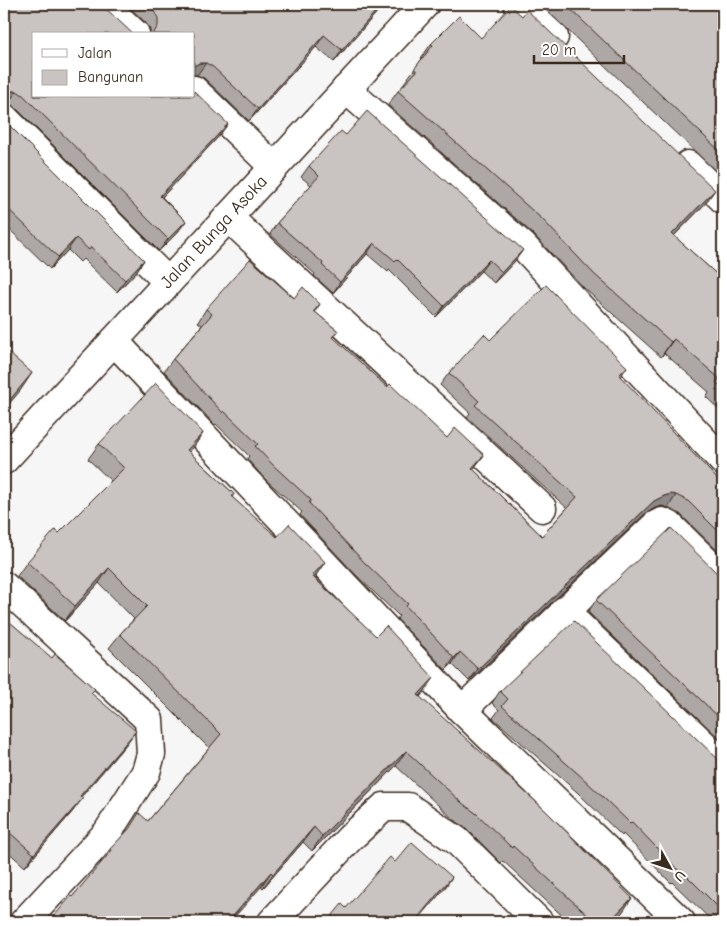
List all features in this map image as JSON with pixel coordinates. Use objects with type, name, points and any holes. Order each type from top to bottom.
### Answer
[{"type":"street","points":[[103,4],[133,32]]},
{"type":"street","name":"Jalan Bunga Asoka","points":[[4,460],[425,4]]},
{"type":"street","points":[[518,4],[575,58]]},
{"type":"street","points":[[346,89],[518,241],[723,461]]},
{"type":"street","points":[[195,91],[274,166]]},
{"type":"street","points":[[4,118],[168,282]]},
{"type":"street","points":[[667,145],[723,199]]},
{"type":"street","points":[[228,217],[542,508]]},
{"type":"street","points":[[114,341],[462,710],[681,922]]},
{"type":"street","points":[[462,710],[656,524],[662,522],[669,525],[723,578]]},
{"type":"street","points":[[4,586],[149,720],[151,754],[146,772],[108,833],[24,922]]},
{"type":"street","points":[[564,611],[723,763]]},
{"type":"street","points":[[272,922],[350,838],[384,807],[408,806],[456,840],[540,922]]},
{"type":"building","points":[[4,4],[101,4],[131,32],[32,32],[32,98],[195,98],[195,92],[228,124],[160,196],[186,221],[168,239],[23,95],[17,91],[9,91],[4,94]]},
{"type":"building","points":[[147,4],[382,4],[342,50],[324,35],[258,109],[213,67],[206,63],[195,65],[195,32],[154,32],[158,26],[158,18]]},
{"type":"building","points":[[565,4],[723,4],[723,154]]},
{"type":"building","points":[[511,6],[522,16],[527,10],[715,190],[672,234],[722,279],[723,277],[723,389],[716,382],[720,379],[674,339],[671,342],[594,274],[543,220],[398,91],[417,71],[414,69],[433,45],[431,44],[459,16],[481,38]]},
{"type":"building","points":[[367,111],[523,250],[502,272],[489,260],[444,306],[397,259],[395,261],[374,243],[340,282],[322,265],[323,263],[277,223],[319,176],[309,166],[341,131],[346,135]]},
{"type":"building","points":[[4,120],[144,260],[125,280],[91,247],[89,250],[76,238],[58,257],[4,205]]},
{"type":"building","points":[[250,259],[294,298],[303,287],[320,304],[314,311],[338,331],[333,337],[387,387],[390,384],[447,438],[455,428],[484,455],[472,468],[542,536],[577,497],[475,405],[479,401],[449,373],[484,334],[490,340],[546,285],[627,367],[619,375],[723,485],[723,536],[688,501],[676,495],[664,496],[654,501],[478,669],[460,652],[454,658],[406,606],[408,604],[365,563],[309,503],[311,500],[274,466],[255,446],[258,444],[224,411],[223,413],[173,359],[212,314],[206,309]]},
{"type":"building","points":[[4,349],[32,373],[4,407]]},
{"type":"building","points":[[156,383],[203,433],[187,450],[234,494],[232,497],[277,537],[289,524],[325,562],[312,576],[376,636],[386,626],[434,678],[418,695],[545,810],[632,898],[609,922],[595,922],[406,751],[322,836],[314,827],[273,874],[271,872],[228,922],[49,922],[112,850],[110,849],[129,829],[139,813],[148,821],[221,734],[120,634],[147,606],[109,568],[75,606],[27,562],[55,530],[59,533],[124,468],[99,444]]},
{"type":"building","points":[[671,528],[723,578],[723,721],[596,600]]},
{"type":"building","points":[[4,617],[52,658],[55,654],[95,689],[91,693],[136,731],[80,796],[83,798],[34,854],[10,833],[4,841]]},
{"type":"building","points":[[574,621],[723,763],[723,912],[681,870],[679,871],[632,822],[630,823],[502,706],[508,699],[500,691]]},
{"type":"building","points":[[412,842],[452,877],[414,922],[327,922],[342,904],[346,908],[390,857],[395,862]]}]
